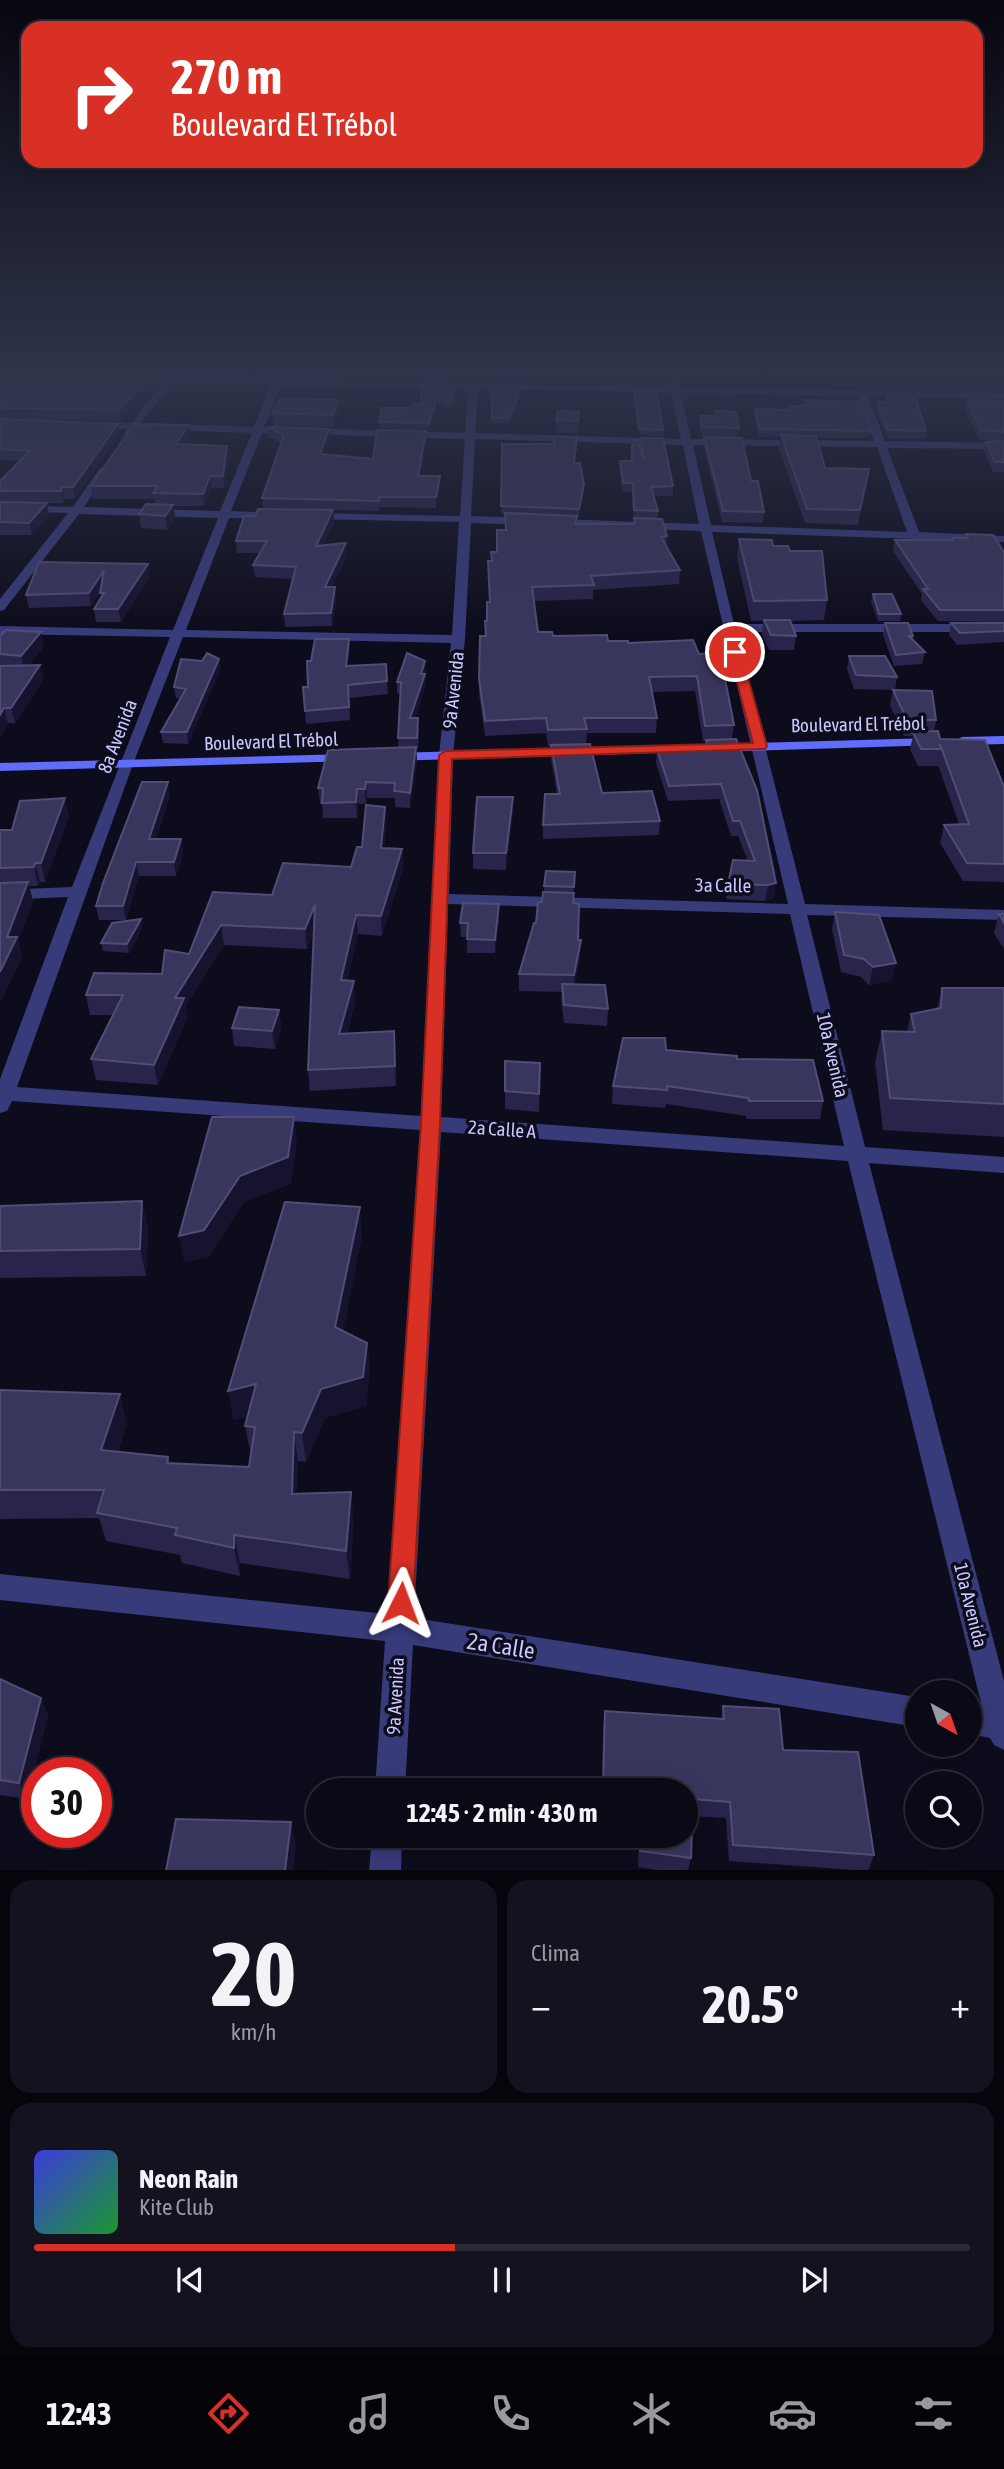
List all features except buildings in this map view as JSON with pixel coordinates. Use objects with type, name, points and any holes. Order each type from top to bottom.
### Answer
[{"type":"main road","name":"Boulevard El Trébol","points":[[0,767],[1004,740]]},
{"type":"street","points":[[0,607],[77,509],[110,459]]},
{"type":"street","name":"8a Avenida","points":[[2,1098],[126,764],[246,459]]},
{"type":"street","name":"9a Avenida","points":[[391,1778],[431,1124],[446,755],[458,639],[469,459]]},
{"type":"street","name":"10a Avenida","points":[[689,459],[799,908],[856,1154],[1003,1729]]},
{"type":"street","points":[[886,459],[915,535]]},
{"type":"street","points":[[0,508],[290,516]]},
{"type":"street","points":[[304,516],[466,519],[1004,539]]},
{"type":"street","points":[[729,628],[1004,628]]},
{"type":"street","points":[[0,630],[458,639]]},
{"type":"street","points":[[0,895],[80,892]]},
{"type":"street","name":"3a Calle","points":[[440,899],[1004,915]]},
{"type":"street","name":"2a Calle A","points":[[2,1098],[431,1124],[1004,1165]]},
{"type":"street","name":"2a Calle","points":[[0,1587],[399,1629],[905,1710]]},
{"type":"street","points":[[982,1723],[1003,1729]]},
{"type":"street","points":[[385,1870],[386,1848]]},
{"type":"route","points":[[401,1603],[431,1124],[446,755],[760,746],[735,652]]}]
